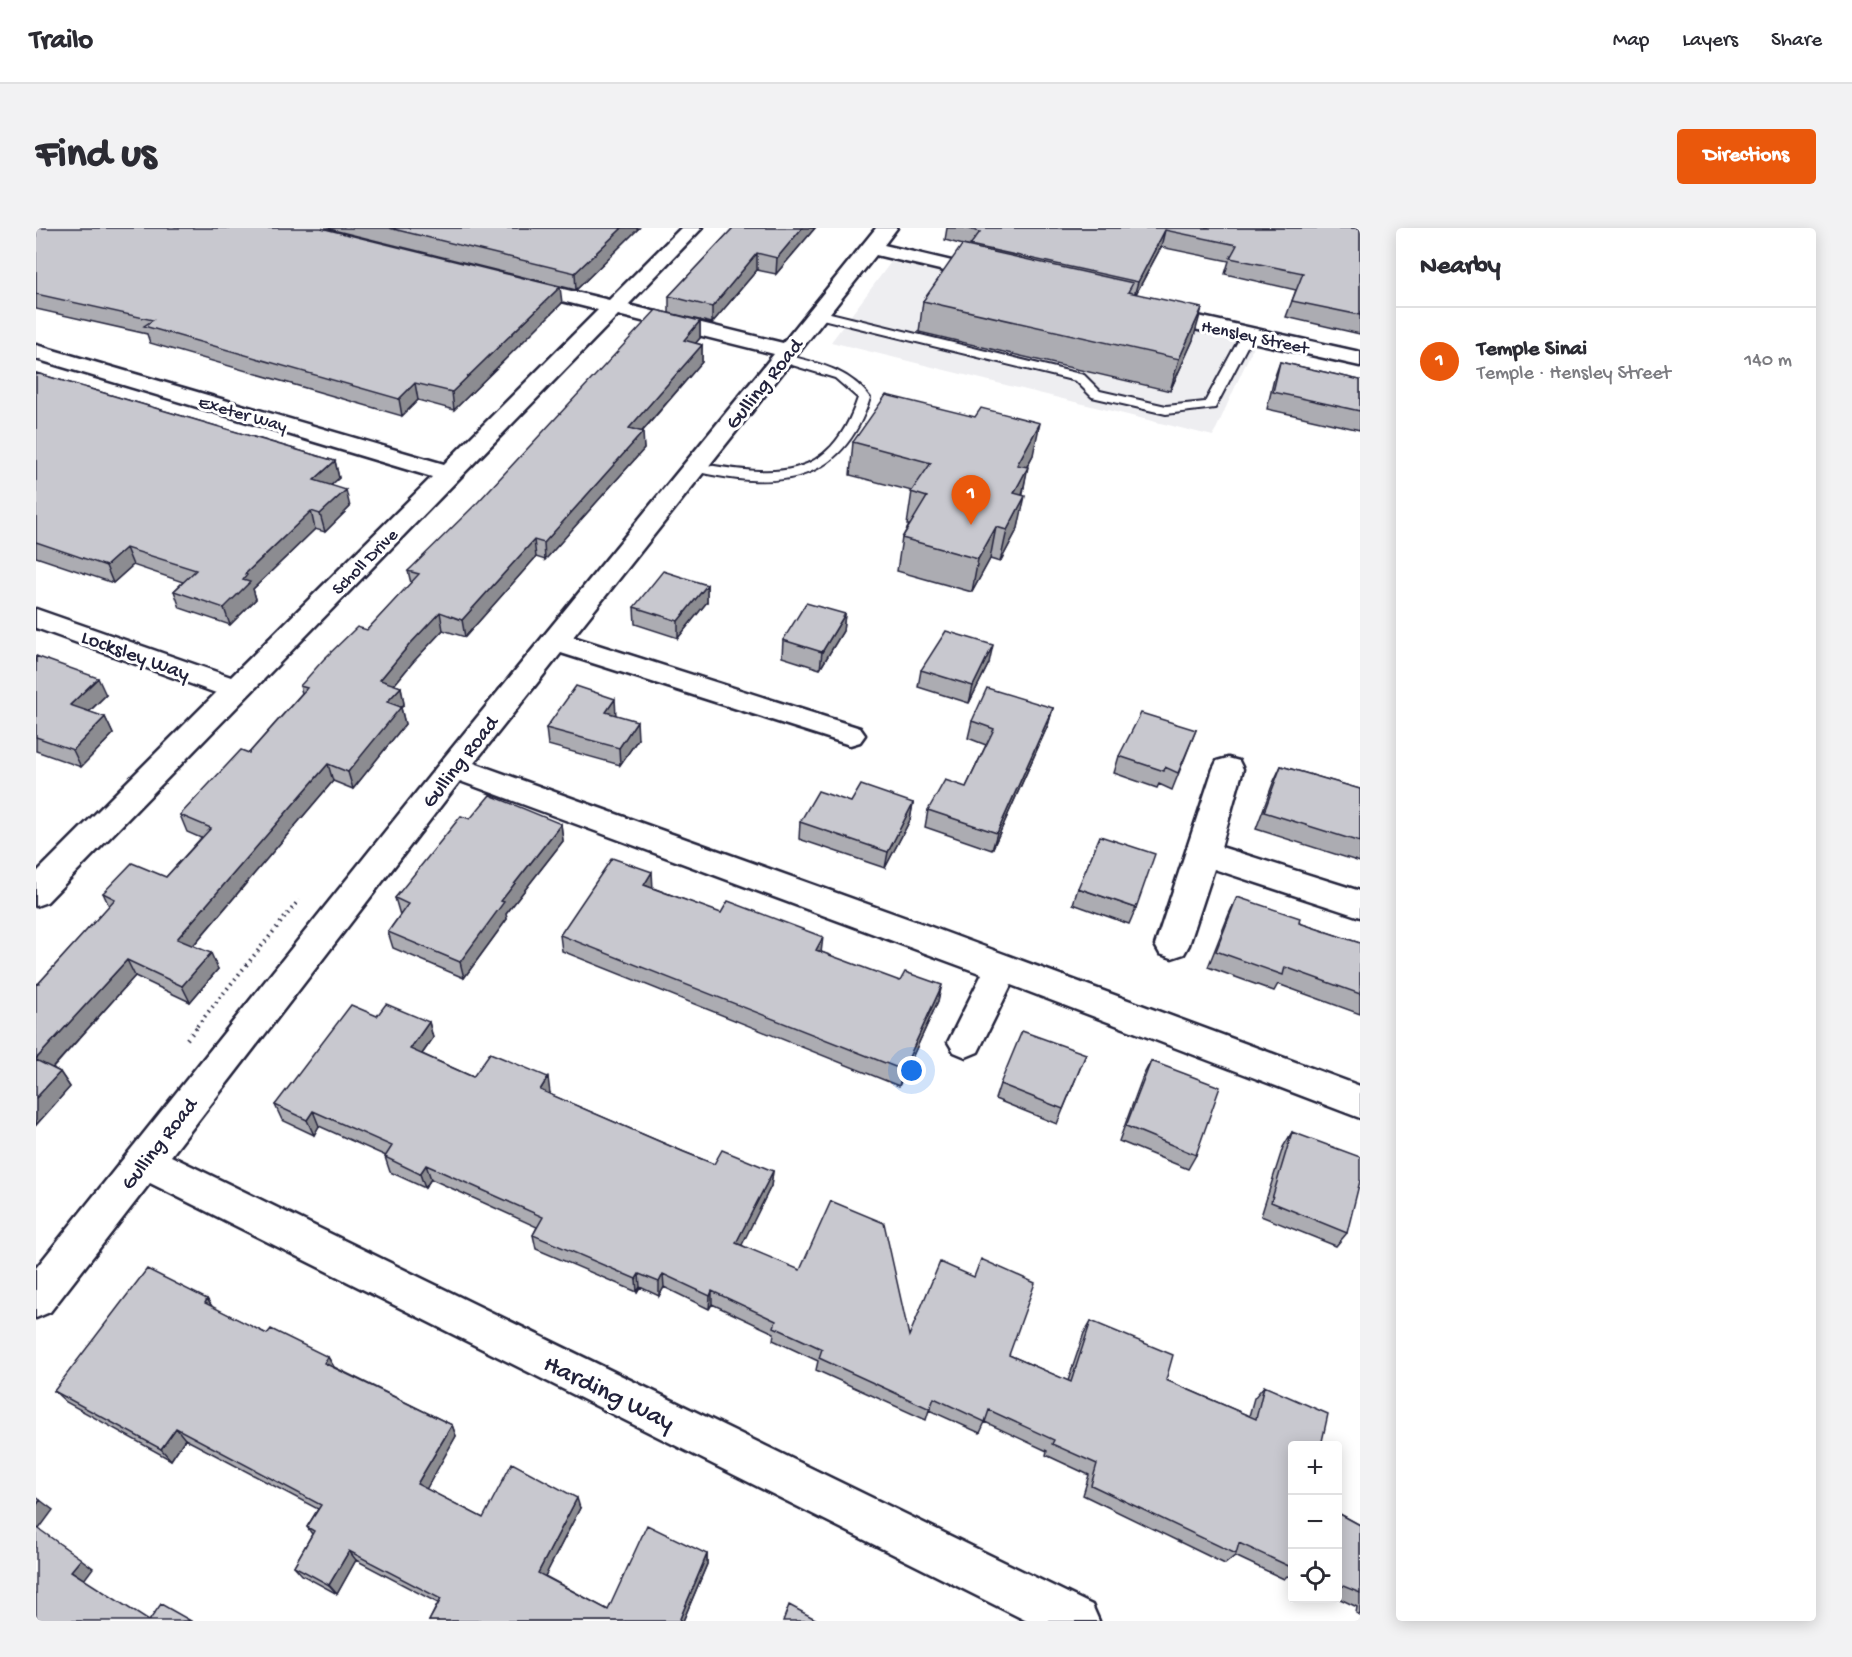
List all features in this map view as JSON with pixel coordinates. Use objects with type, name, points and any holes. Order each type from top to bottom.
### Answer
[{"type":"street","name":"Scholl Drive","points":[[36,893],[692,228]]},
{"type":"street","points":[[879,238],[1009,280]]},
{"type":"street","name":"Gulling Road","points":[[36,1299],[454,766],[879,238]]},
{"type":"street","points":[[497,279],[786,355]]},
{"type":"street","name":"Hensley Street","points":[[1134,309],[1360,359]]},
{"type":"street","name":"Exeter Way","points":[[36,352],[450,474]]},
{"type":"street","name":"Locksley Way","points":[[36,618],[237,690]]},
{"type":"street","points":[[555,641],[850,735]]},
{"type":"street","points":[[454,766],[1002,967],[1360,1102]]},
{"type":"street","points":[[1172,945],[1228,769]]},
{"type":"street","points":[[1203,853],[1360,904]]},
{"type":"street","points":[[966,1042],[1002,967]]},
{"type":"street","name":"Harding Way","points":[[144,1161],[1076,1621]]},
{"type":"lane","points":[[818,314],[1080,378],[1096,394],[1166,410],[1210,405],[1247,335]]},
{"type":"lane","points":[[695,467],[763,475],[784,475],[803,471],[827,459],[851,429],[864,398],[855,384],[786,355]]},
{"type":"shaded area","points":[[891,262],[1255,343],[1213,436],[831,342]]},
{"type":"building","points":[[36,228],[321,228],[560,287],[452,392],[415,383],[399,399],[144,326],[153,320],[36,294]]},
{"type":"building","points":[[389,228],[622,228],[575,273]]},
{"type":"building","points":[[733,228],[802,228],[777,258],[757,253],[712,307],[669,296]]},
{"type":"building","points":[[965,228],[1360,228],[1360,315],[1292,301],[1303,273],[1230,258],[1237,245],[1165,230],[1138,282],[970,245],[980,232]]},
{"type":"building","points":[[962,245],[1133,283],[1128,292],[1202,308],[1179,359],[923,301]]},
{"type":"building","points":[[656,310],[700,321],[684,340],[702,345],[629,428],[643,432],[544,543],[534,540],[462,620],[440,612],[409,645],[380,680],[401,687],[387,702],[401,707],[348,772],[328,764],[177,939],[211,953],[182,986],[127,960],[36,1059],[36,983],[38,984],[115,899],[103,893],[132,863],[166,877],[211,828],[180,815],[241,750],[249,753],[307,688],[300,686],[324,659],[357,627],[367,630],[419,574],[408,571],[478,502]]},
{"type":"building","points":[[1280,362],[1360,380],[1360,411],[1273,392]]},
{"type":"building","points":[[36,373],[335,461],[314,480],[346,490],[320,514],[311,511],[245,574],[247,575],[243,580],[250,582],[224,608],[174,591],[196,570],[126,548],[106,566],[36,542]]},
{"type":"building","points":[[886,395],[975,417],[981,408],[1040,423],[1017,465],[1028,467],[1014,493],[1025,496],[1007,530],[996,527],[978,559],[902,538],[927,497],[911,492],[931,463],[853,442]]},
{"type":"building","points":[[663,571],[707,585],[678,621],[634,607]]},
{"type":"building","points":[[806,603],[845,614],[822,652],[783,640]]},
{"type":"building","points":[[946,631],[993,645],[973,686],[921,670]]},
{"type":"building","points":[[36,656],[98,678],[70,705],[105,717],[73,750],[36,737]]},
{"type":"building","points":[[576,686],[615,699],[606,712],[637,721],[619,748],[546,728]]},
{"type":"building","points":[[987,688],[1053,708],[997,833],[928,810],[945,780],[966,787],[994,729],[972,721]]},
{"type":"building","points":[[1141,713],[1196,730],[1178,773],[1165,767],[1164,771],[1119,756]]},
{"type":"building","points":[[1281,766],[1360,789],[1360,842],[1264,812]]},
{"type":"building","points":[[861,785],[913,803],[888,852],[800,822],[818,791],[851,802]]},
{"type":"building","points":[[490,795],[561,824],[501,901],[504,902],[460,962],[388,932],[408,904],[395,898],[461,816],[470,819]]},
{"type":"building","points":[[1100,836],[1155,854],[1136,908],[1078,888]]},
{"type":"building","points":[[612,858],[652,872],[644,885],[721,913],[728,901],[823,937],[816,950],[900,981],[905,972],[942,985],[903,1070],[560,935]]},
{"type":"building","points":[[1237,897],[1300,918],[1299,923],[1360,943],[1360,994],[1285,967],[1283,975],[1216,951]]},
{"type":"building","points":[[386,1004],[429,1022],[410,1049],[473,1077],[490,1053],[548,1077],[540,1090],[684,1152],[714,1164],[722,1150],[773,1171],[736,1243],[800,1270],[831,1201],[884,1223],[909,1336],[940,1262],[974,1277],[981,1259],[1035,1283],[1009,1355],[1071,1382],[1091,1321],[1173,1355],[1166,1380],[1256,1419],[1264,1386],[1328,1414],[1322,1441],[1288,1441],[1288,1566],[1239,1543],[1236,1554],[1091,1485],[1097,1464],[1052,1444],[1054,1440],[989,1410],[985,1422],[934,1398],[930,1409],[819,1358],[822,1349],[774,1327],[776,1321],[712,1291],[710,1296],[663,1274],[659,1282],[639,1274],[636,1279],[533,1235],[543,1217],[426,1165],[420,1174],[385,1157],[392,1146],[313,1111],[307,1120],[275,1105],[351,1005],[377,1016]]},
{"type":"building","points":[[1022,1031],[1086,1054],[1063,1109],[1000,1084]]},
{"type":"building","points":[[36,1060],[60,1072],[36,1098]]},
{"type":"building","points":[[1151,1061],[1220,1087],[1196,1155],[1126,1126]]},
{"type":"building","points":[[1292,1132],[1360,1157],[1360,1181],[1347,1233],[1271,1202]]},
{"type":"building","points":[[147,1269],[207,1299],[205,1303],[267,1334],[271,1329],[328,1357],[324,1363],[452,1425],[417,1484],[483,1518],[512,1463],[577,1498],[538,1573],[608,1610],[647,1525],[707,1554],[679,1621],[429,1621],[441,1599],[349,1551],[329,1585],[294,1566],[314,1531],[307,1527],[321,1505],[176,1428],[161,1449],[54,1391]]},
{"type":"building","points":[[1342,1515],[1360,1525],[1360,1593],[1342,1586]]},
{"type":"building","points":[[36,1527],[81,1559],[71,1571],[149,1621],[36,1621]]},
{"type":"building","points":[[161,1604],[191,1621],[149,1621]]},
{"type":"building","points":[[789,1605],[819,1621],[783,1621]]},
{"type":"place","name":"Temple Sinai","points":[[971,525]]}]
